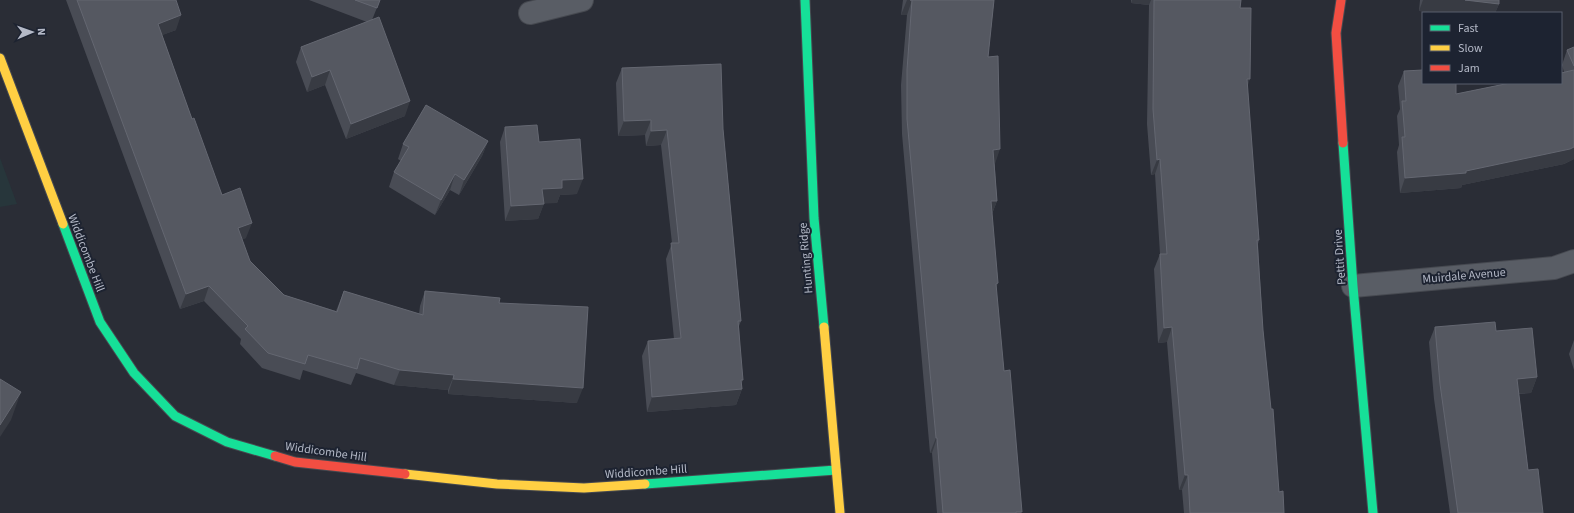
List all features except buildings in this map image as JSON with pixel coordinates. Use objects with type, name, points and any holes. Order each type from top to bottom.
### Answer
[{"type":"street","points":[[530,13],[582,0]]},
{"type":"street","name":"Hunting Ridge","points":[[805,0],[814,218],[840,513]]},
{"type":"street","name":"Pettit Drive","points":[[1341,0],[1336,33],[1354,286],[1373,513]]},
{"type":"street","name":"Widdicombe Hill","points":[[0,58],[100,322],[134,373],[176,416],[227,442],[295,462],[497,484],[584,488],[836,470]]},
{"type":"street","name":"Muirdale Avenue","points":[[1354,286],[1554,268],[1574,262]]},
{"type":"shaded area","points":[[0,158],[17,204],[0,207]]},
{"type":"traffic: fast","points":[[805,0],[814,218],[824,327]]},
{"type":"traffic: fast","points":[[1343,143],[1353,286],[1373,513]]},
{"type":"traffic: fast","points":[[63,224],[100,322],[134,373],[175,416],[227,442],[275,456]]},
{"type":"traffic: fast","points":[[645,484],[836,470]]},
{"type":"traffic: slow","points":[[0,58],[63,224]]},
{"type":"traffic: slow","points":[[824,327],[840,513]]},
{"type":"traffic: slow","points":[[405,474],[497,484],[584,488],[645,484]]},
{"type":"traffic: jam","points":[[1341,0],[1336,33],[1343,143]]},
{"type":"traffic: jam","points":[[275,456],[295,462],[405,474]]}]
